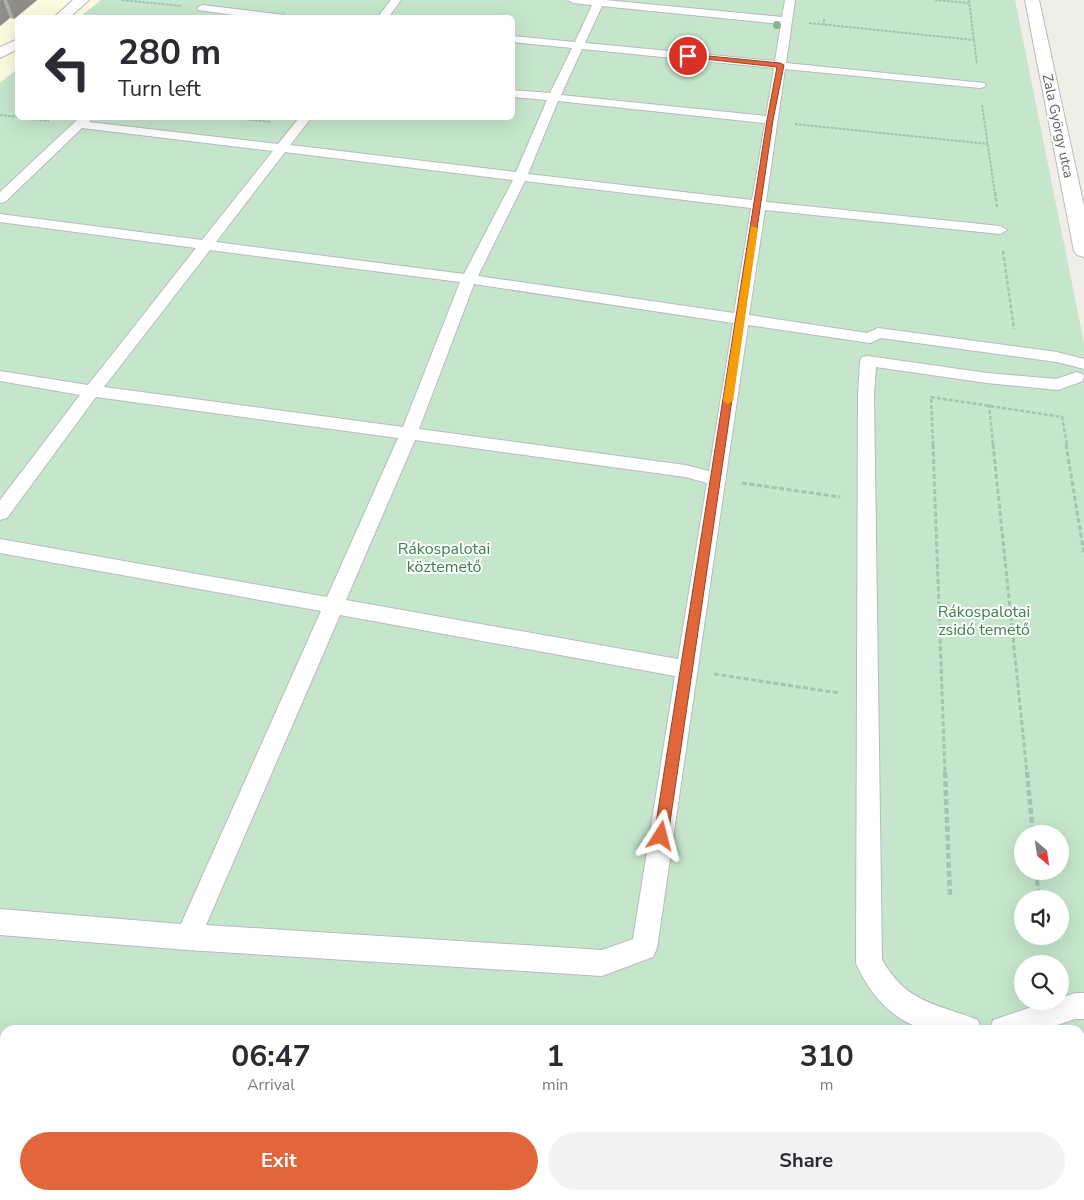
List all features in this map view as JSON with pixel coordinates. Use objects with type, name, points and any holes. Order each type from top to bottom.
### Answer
[{"type":"street","points":[[64,15],[82,0]]},
{"type":"street","name":"Zala György utca","points":[[1032,0],[1084,251]]},
{"type":"street","points":[[0,53],[15,45]]},
{"type":"lane","points":[[195,15],[210,0]]},
{"type":"lane","points":[[384,15],[396,0]]},
{"type":"lane","points":[[572,0],[600,1],[786,21]]},
{"type":"lane","points":[[0,922],[188,937],[602,963],[644,948],[717,479],[770,120],[790,0]]},
{"type":"lane","points":[[188,937],[409,434],[469,279],[521,176],[554,97],[600,1]]},
{"type":"lane","points":[[202,8],[259,15]]},
{"type":"lane","points":[[515,39],[578,44],[980,86]]},
{"type":"lane","points":[[515,93],[770,120]]},
{"type":"lane","points":[[0,513],[92,391],[303,120]]},
{"type":"lane","points":[[0,199],[82,121],[757,206],[1000,230]]},
{"type":"lane","points":[[0,218],[469,279],[870,338],[878,333],[1057,357],[1082,374]]},
{"type":"lane","points":[[870,338],[866,395],[869,963],[883,987],[911,1010],[954,1025]]},
{"type":"lane","points":[[868,361],[987,378],[1058,385],[1082,374]]},
{"type":"lane","points":[[0,376],[92,391],[685,471],[717,479]]},
{"type":"lane","points":[[0,546],[686,669]]},
{"type":"lane","points":[[1018,1025],[1075,1006],[1084,1006]]},
{"type":"path","points":[[122,0],[202,8]]},
{"type":"path","points":[[935,0],[969,1],[1014,329]]},
{"type":"path","points":[[824,19],[824,25]]},
{"type":"path","points":[[786,21],[974,40]]},
{"type":"path","points":[[0,115],[15,117]]},
{"type":"path","points":[[770,120],[988,144]]},
{"type":"path","points":[[987,378],[1031,825]]},
{"type":"path","points":[[950,896],[931,397],[1062,417],[1084,554]]},
{"type":"path","points":[[717,479],[846,498]]},
{"type":"path","points":[[686,669],[843,694]]},
{"type":"shaded area","points":[[0,0],[101,0],[82,15],[15,15],[15,71],[0,83]]},
{"type":"green space","name":"Rákospalotai köztemető","points":[[101,0],[1015,0],[1084,343],[1084,1025],[0,1025],[0,83],[15,71],[15,120],[515,120],[515,15],[82,15]]},
{"type":"slow traffic","points":[[728,401],[754,228]]},
{"type":"route","points":[[661,836],[780,65],[688,56]]},
{"type":"park label","name":"Rákospalotai zsidó temető","points":[[984,621]]}]
